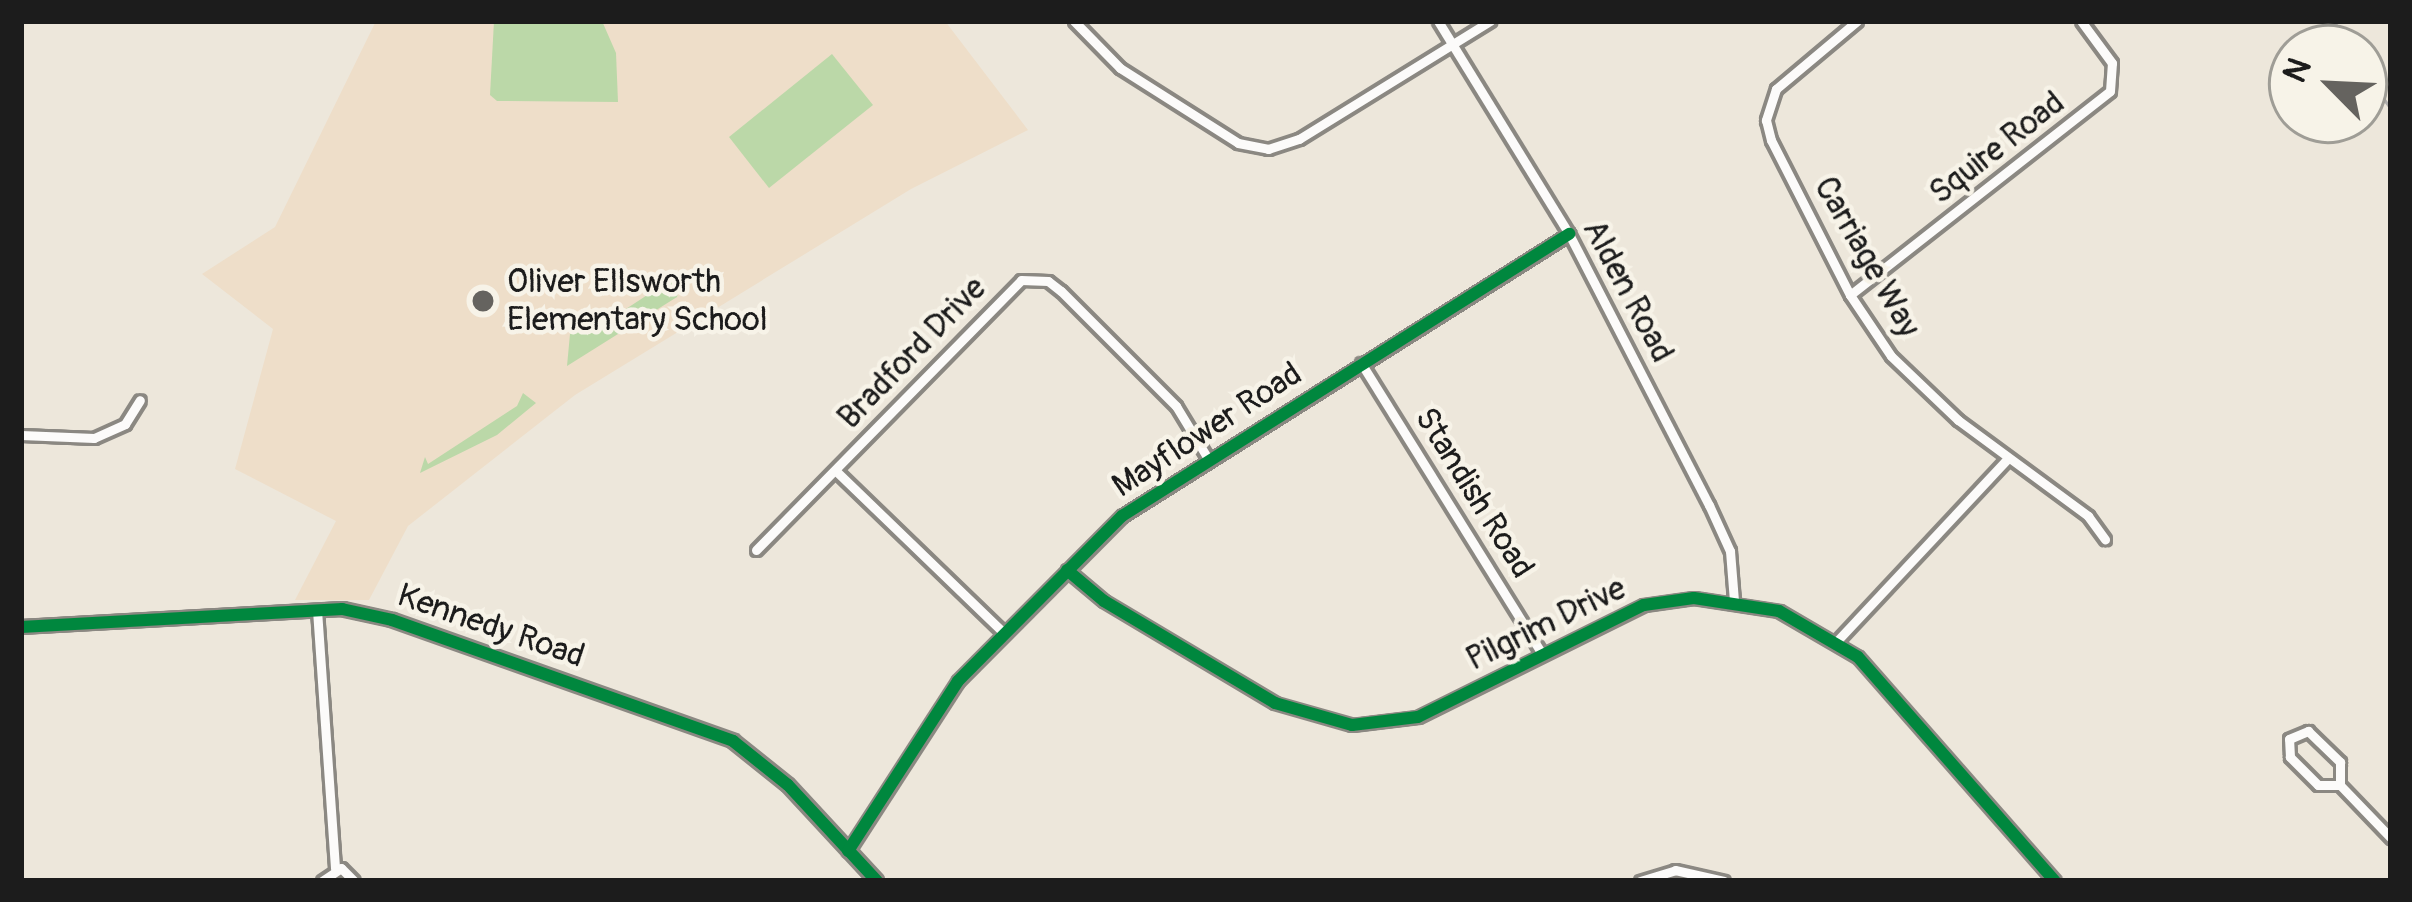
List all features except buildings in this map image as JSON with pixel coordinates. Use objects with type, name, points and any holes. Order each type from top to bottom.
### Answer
[{"type":"street","points":[[1074,21],[1120,68],[1225,136],[1268,149],[1298,139],[1490,21]]},
{"type":"street","name":"Alden Road","points":[[1438,21],[1569,234],[1709,505],[1730,551],[1734,601]]},
{"type":"street","name":"Carriage Way","points":[[1857,21],[1776,88],[1766,120],[1850,295],[1891,356],[2008,458],[2089,516],[2105,539]]},
{"type":"street","name":"Squire Road","points":[[1850,295],[2110,92],[2112,62],[2080,21]]},
{"type":"street","name":"Mayflower Road","points":[[848,851],[929,718],[1004,633],[1122,516],[1207,458],[1569,234]]},
{"type":"street","name":"Bradford Drive","points":[[756,550],[1021,280],[1032,279],[1061,291],[1160,388],[1207,458]]},
{"type":"street","name":"Standish Road","points":[[1361,363],[1540,651]]},
{"type":"street","points":[[21,435],[94,438],[125,424],[140,400]]},
{"type":"street","points":[[1837,640],[2008,458]]},
{"type":"street","points":[[836,471],[1004,633]]},
{"type":"street","name":"Pilgrim Drive","points":[[1067,570],[1218,669],[1329,724],[1418,717],[1540,651],[1644,605],[1734,601],[1779,611],[1837,640],[2055,881]]},
{"type":"street","points":[[316,610],[335,868],[322,881]]},
{"type":"street","name":"Kennedy Road","points":[[21,628],[316,610],[392,620],[709,730],[754,756],[877,881]]},
{"type":"street","points":[[2308,730],[2331,752],[2344,772],[2340,785],[2326,788],[2307,777],[2287,750],[2294,733],[2308,730]]},
{"type":"street","points":[[2340,785],[2391,838]]},
{"type":"street","points":[[335,868],[354,881]]},
{"type":"street","points":[[1640,881],[1675,870],[1724,881]]},
{"type":"shaded area","name":"Oliver Ellsworth Elementary School","points":[[376,21],[945,21],[1028,130],[911,189],[575,395],[408,526],[369,600],[295,600],[336,521],[235,469],[273,329],[202,274],[275,227]]},
{"type":"green space","points":[[494,21],[602,21],[616,53],[618,102],[497,101],[490,95]]},
{"type":"green space","points":[[832,54],[873,105],[769,188],[729,137]]},
{"type":"green space","points":[[663,275],[681,281],[677,297],[567,366],[570,334],[601,314],[603,324],[661,286]]},
{"type":"green space","points":[[523,393],[536,403],[497,435],[420,473],[425,457],[428,464],[517,406]]},
{"type":"railway","points":[[2388,105],[2391,109]]},
{"type":"cycle path","points":[[848,851],[958,681],[1122,516],[1569,234]]},
{"type":"cycle path","points":[[1067,570],[1104,601],[1275,703],[1352,725],[1418,717],[1644,605],[1694,598],[1779,611],[1858,657],[2055,881]]},
{"type":"cycle path","points":[[21,627],[342,609],[392,620],[733,741],[788,785],[877,881]]},
{"type":"place","name":"Oliver Ellsworth Elementary School","points":[[483,301]]}]
